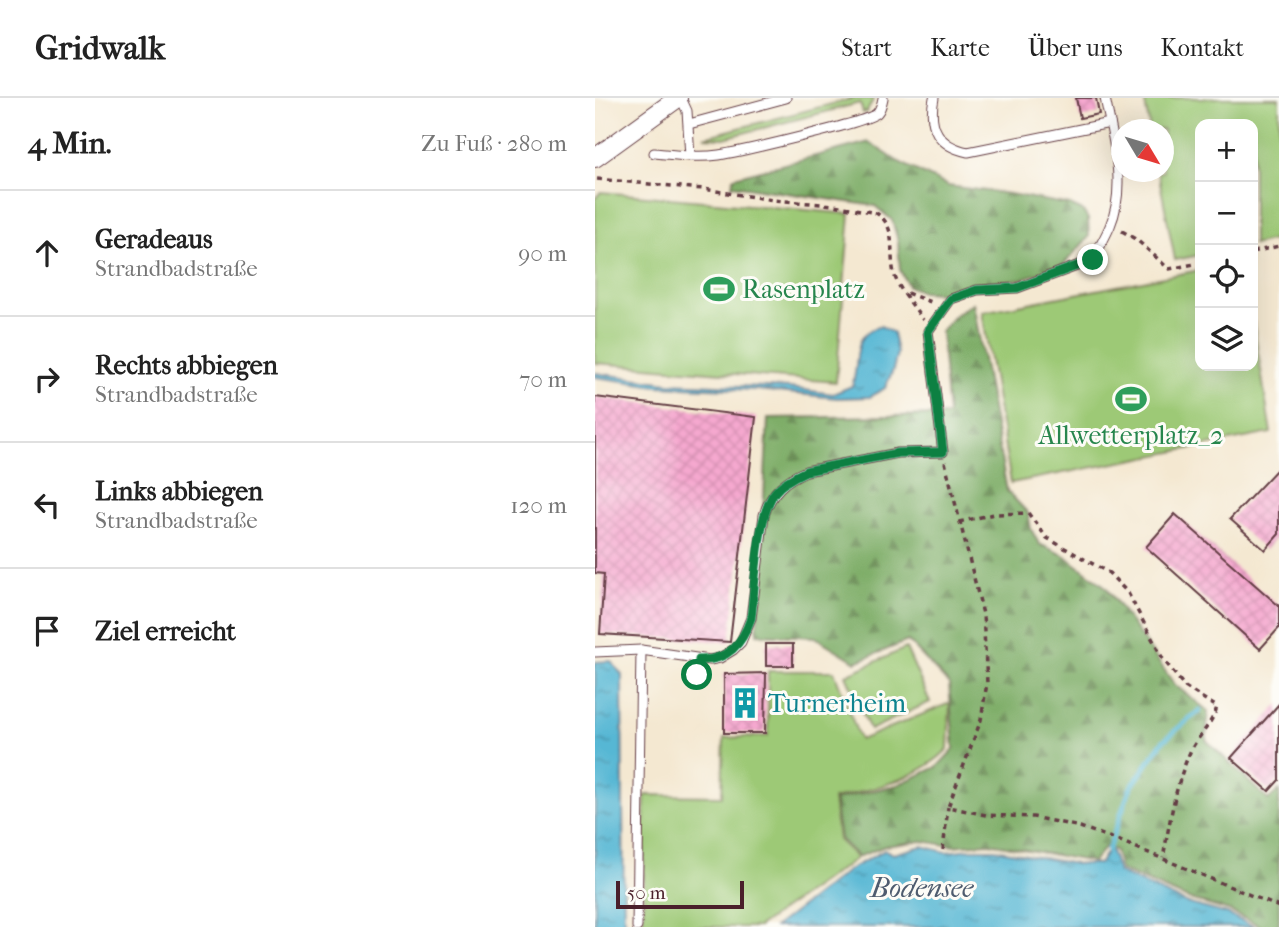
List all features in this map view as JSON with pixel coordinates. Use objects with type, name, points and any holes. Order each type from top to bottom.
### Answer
[{"type":"street","points":[[595,158],[679,98]]},
{"type":"lane","points":[[679,98],[687,111],[690,156]]},
{"type":"lane","points":[[689,124],[786,98]]},
{"type":"lane","points":[[654,153],[718,155],[867,120],[877,114],[884,98]]},
{"type":"lane","points":[[934,98],[931,113],[935,130],[953,149],[968,152],[1110,123]]},
{"type":"lane","points":[[595,652],[642,650],[699,660],[710,660],[727,654],[741,642],[747,631],[764,515],[776,491],[785,482],[806,471],[898,453],[943,452],[928,331],[951,299],[977,290],[1017,288],[1093,260],[1111,225],[1118,197],[1118,179],[1105,98]]},
{"type":"lane","points":[[637,927],[642,650]]},
{"type":"lane","points":[[697,675],[699,660]]},
{"type":"path","points":[[597,179],[703,189],[773,200],[834,205],[876,213],[881,216],[891,233],[893,269],[928,331]]},
{"type":"path","points":[[1111,225],[1137,240],[1169,269],[1195,264]]},
{"type":"path","points":[[1258,251],[1279,246]]},
{"type":"path","points":[[903,290],[925,302],[940,303],[951,299]]},
{"type":"path","points":[[943,452],[983,614],[986,683],[981,720],[948,807],[943,850]]},
{"type":"path","points":[[960,524],[994,514],[1028,513],[1047,538],[1109,573],[1128,593],[1163,659],[1185,687],[1217,707],[1214,718],[1192,749],[1174,797],[1163,858]]},
{"type":"path","points":[[948,807],[986,815],[1033,817],[1080,827],[1163,858],[1279,907]]},
{"type":"green space","points":[[855,98],[873,98],[867,112],[863,113],[860,103],[724,138],[704,137]]},
{"type":"green space","points":[[1144,98],[1279,98],[1279,239],[1258,244],[1258,119],[1195,119],[1195,256],[1175,260],[1160,182],[1174,182],[1174,119],[1148,119]]},
{"type":"green space","points":[[869,142],[897,161],[948,186],[1070,205],[1083,211],[1088,219],[1089,237],[1063,265],[1021,279],[977,283],[943,293],[922,292],[908,286],[900,270],[898,241],[892,220],[875,206],[732,185],[734,177]]},
{"type":"green space","name":"Rasenplatz","points":[[601,192],[850,214],[836,382],[595,363],[595,198]]},
{"type":"green space","name":"Allwetterplatz_2","points":[[1195,271],[1195,371],[1258,371],[1258,352],[1271,433],[1011,483],[982,312]]},
{"type":"green space","points":[[973,303],[1007,491],[1028,513],[1031,529],[1039,544],[1064,555],[1106,587],[1175,685],[1208,711],[1206,740],[1268,800],[1279,790],[1279,927],[1262,927],[1229,911],[1188,899],[1120,870],[1115,850],[1105,847],[1093,862],[989,843],[952,846],[922,841],[885,846],[858,857],[840,839],[834,800],[897,785],[937,767],[954,749],[949,684],[908,641],[856,662],[815,637],[757,634],[768,418],[948,415],[941,331],[955,315]]},
{"type":"green space","points":[[906,648],[930,702],[870,730],[846,675]]},
{"type":"green space","points":[[768,671],[834,671],[860,740],[950,703],[948,749],[936,760],[909,776],[833,799],[838,840],[857,858],[758,927],[643,927],[645,795],[722,796],[724,738],[768,736]]},
{"type":"water","points":[[881,326],[893,333],[897,353],[885,388],[870,397],[837,398],[757,390],[657,386],[595,377],[595,373],[668,383],[789,388],[833,394],[852,386],[860,342],[864,335]]},
{"type":"water","points":[[611,661],[622,675],[624,927],[595,927],[595,662]]},
{"type":"water","name":"Bodensee","points":[[922,846],[946,852],[994,849],[1075,864],[1099,864],[1108,850],[1111,851],[1118,872],[1186,903],[1227,914],[1255,927],[775,927],[850,869],[885,850],[893,854]]},
{"type":"building","points":[[1076,98],[1096,98],[1099,114],[1080,118]]},
{"type":"building","points":[[595,397],[756,417],[730,642],[600,634],[604,574],[595,573]]},
{"type":"building","points":[[1279,467],[1279,534],[1265,550],[1230,519]]},
{"type":"building","points":[[1175,514],[1279,606],[1279,628],[1260,649],[1146,547]]},
{"type":"building","points":[[766,644],[793,644],[793,666],[766,666]]},
{"type":"building","name":"Turnerheim","points":[[766,673],[765,733],[724,733],[724,674]]},
{"type":"building","points":[[1279,704],[1279,780],[1269,791],[1231,758]]},
{"type":"waterway","points":[[1108,850],[1130,789],[1163,741],[1200,710]]},
{"type":"place","name":"Rasenplatz","points":[[719,289]]},
{"type":"place","name":"Allwetterplatz_2","points":[[1131,399]]},
{"type":"place","name":"Turnerheim","points":[[745,703]]},
{"type":"route","points":[[697,675],[699,660],[720,658],[727,654],[741,642],[747,631],[764,515],[768,503],[785,482],[806,471],[898,453],[943,452],[928,331],[951,299],[977,290],[1017,288],[1093,260]]}]
